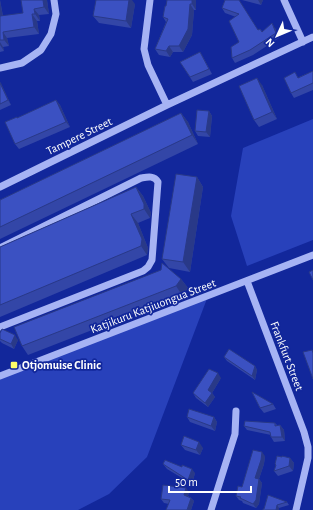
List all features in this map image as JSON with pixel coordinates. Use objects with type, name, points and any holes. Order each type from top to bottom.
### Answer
[{"type":"street","points":[[0,68],[22,63],[41,50],[51,34],[56,14],[54,0]]},
{"type":"street","points":[[150,0],[144,49],[148,65],[167,105]]},
{"type":"street","points":[[284,0],[303,42]]},
{"type":"street","name":"Tampere Street","points":[[0,187],[167,105],[313,37]]},
{"type":"street","points":[[0,248],[140,178],[149,176],[156,179],[158,182],[152,260],[148,267],[143,271],[0,327]]},
{"type":"street","name":"Katjikuru Katjiuongua Street","points":[[0,376],[247,282],[313,255]]},
{"type":"street","name":"Frankfurt Street","points":[[247,282],[304,432],[308,447],[308,458],[296,510]]},
{"type":"street","points":[[211,510],[235,434],[236,411]]},
{"type":"shaded area","points":[[313,119],[313,240],[247,266],[231,216],[243,148]]},
{"type":"shaded area","points":[[208,296],[147,457],[109,494],[78,510],[0,510],[0,376]]},
{"type":"building","points":[[21,0],[43,0],[44,7],[34,9],[35,14],[32,14],[34,27],[3,32],[4,40],[0,40],[0,16],[23,13]]},
{"type":"building","points":[[96,0],[129,0],[126,21],[93,16]]},
{"type":"building","points":[[167,0],[192,0],[192,4],[190,4],[188,29],[179,46],[169,46],[166,51],[155,49],[168,19],[163,17]]},
{"type":"building","points":[[225,0],[239,0],[258,30],[260,29],[262,32],[272,23],[276,33],[250,50],[232,58],[231,47],[239,42],[229,21],[239,14],[222,8]]},
{"type":"building","points":[[200,52],[209,69],[190,77],[180,62]]},
{"type":"building","points":[[313,71],[313,83],[291,93],[284,78],[295,72],[298,78]]},
{"type":"building","points":[[257,78],[272,112],[254,120],[239,86]]},
{"type":"building","points":[[0,83],[8,100],[0,104]]},
{"type":"building","points":[[56,100],[66,122],[15,144],[5,122]]},
{"type":"building","points":[[197,110],[209,111],[206,132],[195,131]]},
{"type":"building","points":[[181,113],[192,135],[0,227],[0,200]]},
{"type":"building","points":[[176,174],[197,177],[183,262],[162,259]]},
{"type":"building","points":[[136,187],[144,204],[144,209],[131,214],[142,239],[141,246],[0,305],[0,247]]},
{"type":"building","points":[[162,263],[181,279],[176,286],[22,346],[14,327],[161,270]]},
{"type":"building","points":[[313,270],[313,280],[309,272]]},
{"type":"building","points":[[2,329],[15,335],[11,344],[0,339]]},
{"type":"building","points":[[229,349],[255,366],[252,376],[224,357]]},
{"type":"building","points":[[312,350],[313,353],[313,379],[303,352]]},
{"type":"building","points":[[209,369],[218,373],[208,390],[212,393],[205,403],[193,393]]},
{"type":"building","points":[[252,392],[273,404],[260,408]]},
{"type":"building","points":[[189,409],[214,417],[211,426],[187,417]]},
{"type":"building","points":[[245,421],[275,423],[275,426],[280,425],[282,437],[271,437],[270,432],[244,426]]},
{"type":"building","points":[[184,436],[199,442],[196,450],[181,445]]},
{"type":"building","points":[[253,450],[262,452],[255,478],[259,479],[256,500],[253,504],[240,498],[241,497],[236,496],[238,486],[242,487]]},
{"type":"building","points":[[277,456],[290,458],[289,466],[274,471]]},
{"type":"building","points":[[165,460],[182,467],[182,465],[192,469],[188,480],[163,464]]},
{"type":"building","points":[[163,485],[186,488],[184,495],[191,498],[187,510],[166,510],[170,500],[161,499]]},
{"type":"building","points":[[268,495],[287,502],[277,505],[276,510],[263,510]]},
{"type":"place","name":"Otjomuise Clinic","points":[[14,365]]}]
